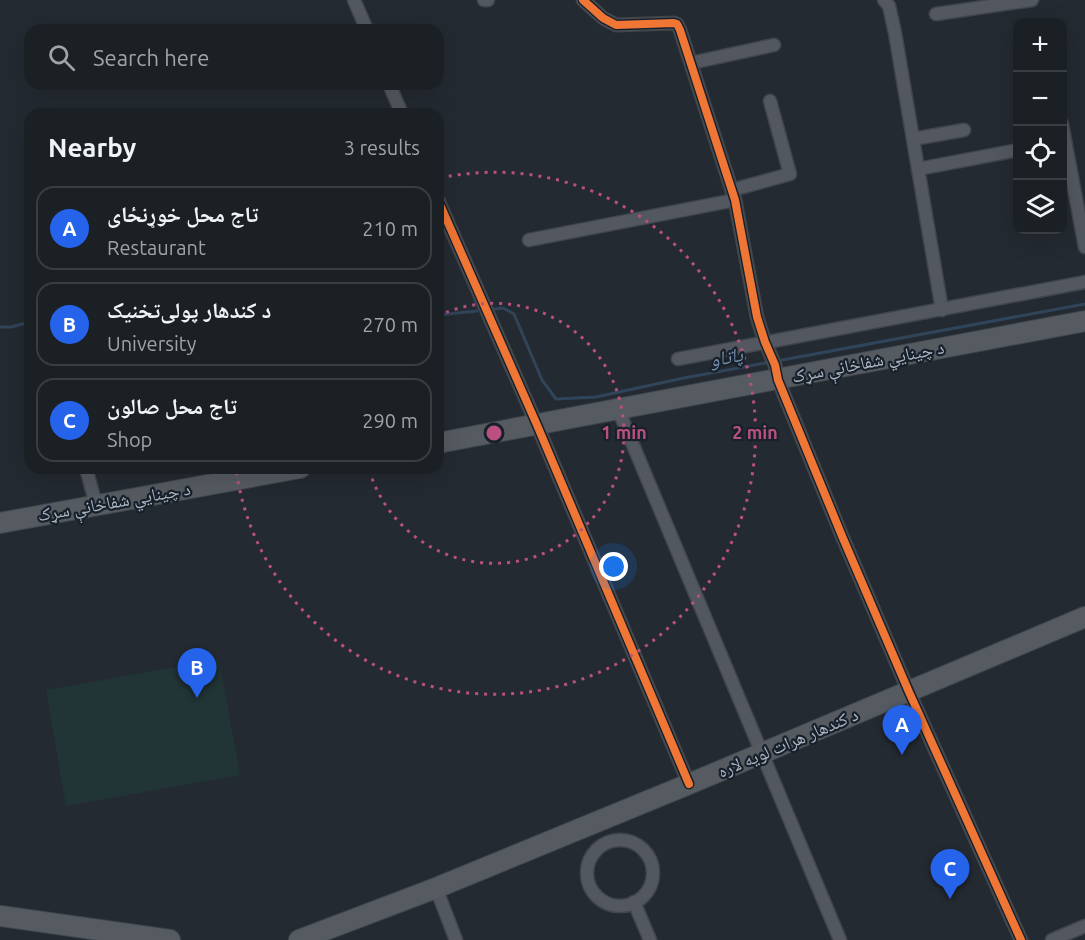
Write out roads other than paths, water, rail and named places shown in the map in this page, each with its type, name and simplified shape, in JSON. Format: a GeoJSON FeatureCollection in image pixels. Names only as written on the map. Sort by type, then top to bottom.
{"type":"FeatureCollection","features":[{"type":"Feature","properties":{"kind":"main road","name":"د چينايي شفاخانې سړک"},"geometry":{"type":"LineString","coordinates":[[444,442],[618,409],[777,372],[1085,321]]}},
{"type":"Feature","properties":{"kind":"main road","name":"د چينايي شفاخانې سړک"},"geometry":{"type":"LineString","coordinates":[[0,523],[267,474]]}},
{"type":"Feature","properties":{"kind":"main road","name":"د کندهار هرات لویه لاره"},"geometry":{"type":"LineString","coordinates":[[299,940],[436,888],[598,822],[1085,617]]}},
{"type":"Feature","properties":{"kind":"main road"},"geometry":{"type":"LineString","coordinates":[[0,916],[170,940]]}},
{"type":"Feature","properties":{"kind":"street"},"geometry":{"type":"LineString","coordinates":[[354,0],[364,24]]}},
{"type":"Feature","properties":{"kind":"street"},"geometry":{"type":"LineString","coordinates":[[484,0],[489,0]]}},
{"type":"Feature","properties":{"kind":"street"},"geometry":{"type":"LineString","coordinates":[[583,0],[603,18],[616,25],[677,24],[734,195],[758,317],[767,347],[842,536],[909,692],[1021,940]]}},
{"type":"Feature","properties":{"kind":"street"},"geometry":{"type":"LineString","coordinates":[[884,0],[889,6],[895,33],[942,310]]}},
{"type":"Feature","properties":{"kind":"street"},"geometry":{"type":"LineString","coordinates":[[936,14],[1032,0]]}},
{"type":"Feature","properties":{"kind":"street"},"geometry":{"type":"LineString","coordinates":[[691,63],[774,45]]}},
{"type":"Feature","properties":{"kind":"street"},"geometry":{"type":"LineString","coordinates":[[392,90],[399,108]]}},
{"type":"Feature","properties":{"kind":"street"},"geometry":{"type":"LineString","coordinates":[[529,240],[734,195],[790,174],[770,101]]}},
{"type":"Feature","properties":{"kind":"street"},"geometry":{"type":"LineString","coordinates":[[913,139],[964,129]]}},
{"type":"Feature","properties":{"kind":"street"},"geometry":{"type":"LineString","coordinates":[[918,169],[1013,151]]}},
{"type":"Feature","properties":{"kind":"street"},"geometry":{"type":"LineString","coordinates":[[1067,154],[1075,186],[1085,248]]}},
{"type":"Feature","properties":{"kind":"street"},"geometry":{"type":"LineString","coordinates":[[444,214],[537,425],[689,784]]}},
{"type":"Feature","properties":{"kind":"street"},"geometry":{"type":"LineString","coordinates":[[678,359],[767,347],[1085,282]]}},
{"type":"Feature","properties":{"kind":"street"},"geometry":{"type":"LineString","coordinates":[[618,409],[840,940]]}},
{"type":"Feature","properties":{"kind":"street"},"geometry":{"type":"LineString","coordinates":[[88,474],[96,505]]}},
{"type":"Feature","properties":{"kind":"street"},"geometry":{"type":"LineString","coordinates":[[598,822],[606,843]]}},
{"type":"Feature","properties":{"kind":"street"},"geometry":{"type":"LineString","coordinates":[[617,839],[629,840],[639,845],[648,854],[652,864],[653,875],[650,886],[644,896],[634,903],[624,906],[604,902],[590,887],[587,877],[591,857],[598,848],[617,839]]}},
{"type":"Feature","properties":{"kind":"street"},"geometry":{"type":"LineString","coordinates":[[436,888],[456,940]]}},
{"type":"Feature","properties":{"kind":"street"},"geometry":{"type":"LineString","coordinates":[[634,903],[650,940]]}},
{"type":"Feature","properties":{"kind":"street"},"geometry":{"type":"LineString","coordinates":[[1052,940],[1085,926]]}},
{"type":"Feature","properties":{"kind":"waterway","name":"پاتاو"},"geometry":{"type":"LineString","coordinates":[[777,361],[1085,304]]}},
{"type":"Feature","properties":{"kind":"waterway","name":"پاتاو"},"geometry":{"type":"LineString","coordinates":[[495,309],[503,308],[514,314],[542,380],[556,399],[596,397],[771,362]]}},
{"type":"Feature","properties":{"kind":"waterway","name":"پاتاو"},"geometry":{"type":"LineString","coordinates":[[444,314],[477,311]]}},
{"type":"Feature","properties":{"kind":"waterway","name":"پاتاو"},"geometry":{"type":"LineString","coordinates":[[0,327],[24,324]]}},
{"type":"Feature","properties":{"kind":"place","name":"د کندهار پولی‌تخنیک"},"geometry":{"type":"Point","coordinates":[197,698]}},
{"type":"Feature","properties":{"kind":"place","name":"تاج محل خوړنځای"},"geometry":{"type":"Point","coordinates":[902,755]}},
{"type":"Feature","properties":{"kind":"place","name":"تاج محل صالون"},"geometry":{"type":"Point","coordinates":[950,899]}}]}
